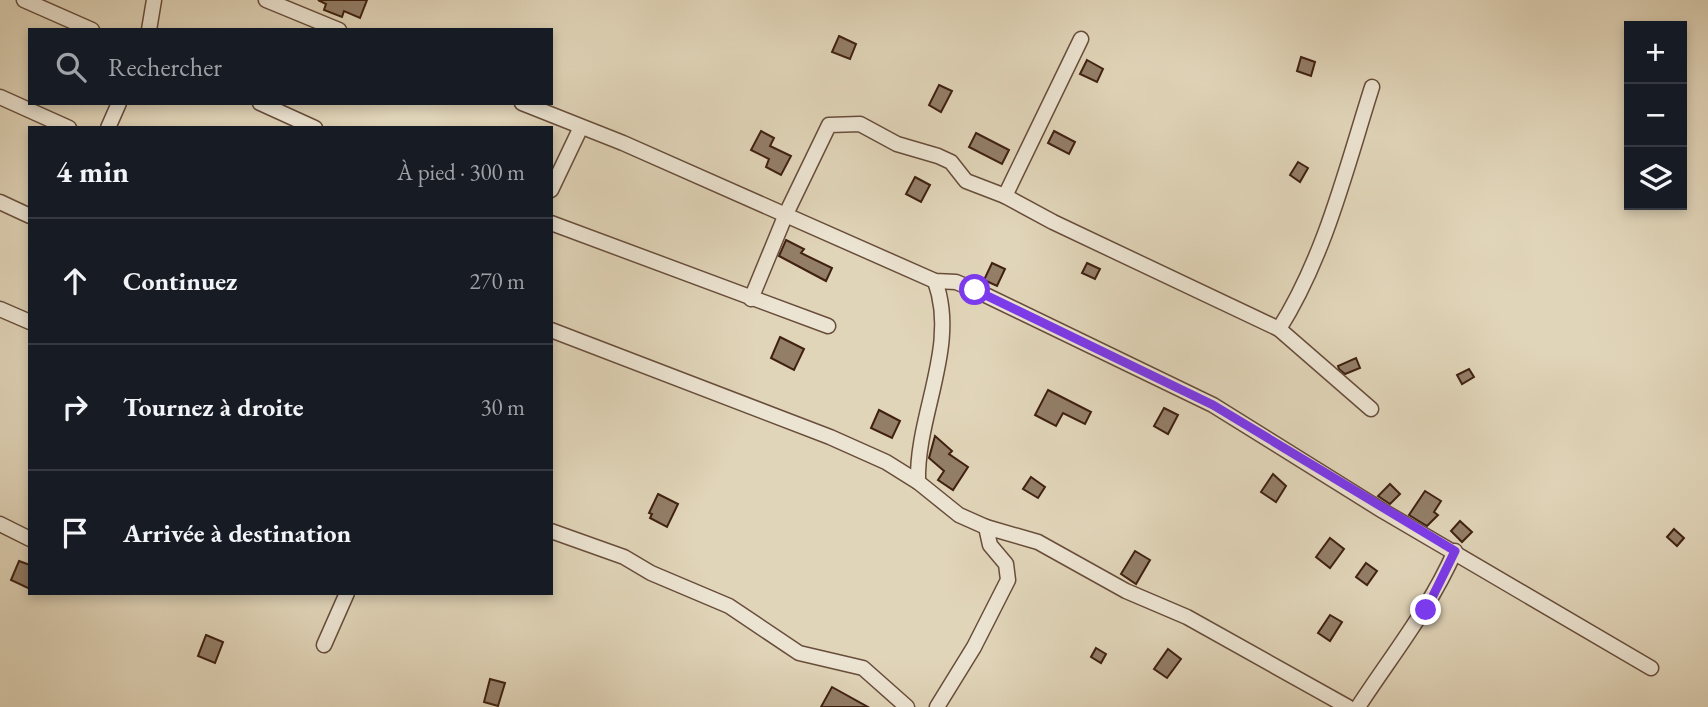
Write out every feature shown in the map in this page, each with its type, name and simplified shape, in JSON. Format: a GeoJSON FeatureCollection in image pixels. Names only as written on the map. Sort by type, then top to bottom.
{"type":"FeatureCollection","features":[{"type":"Feature","properties":{"kind":"street"},"geometry":{"type":"LineString","coordinates":[[24,0],[87,28]]}},
{"type":"Feature","properties":{"kind":"street"},"geometry":{"type":"LineString","coordinates":[[149,28],[154,0]]}},
{"type":"Feature","properties":{"kind":"street"},"geometry":{"type":"LineString","coordinates":[[266,0],[334,28]]}},
{"type":"Feature","properties":{"kind":"street"},"geometry":{"type":"LineString","coordinates":[[1005,196],[1081,39]]}},
{"type":"Feature","properties":{"kind":"street"},"geometry":{"type":"LineString","coordinates":[[1279,330],[1299,299],[1319,253],[1372,87]]}},
{"type":"Feature","properties":{"kind":"street"},"geometry":{"type":"LineString","coordinates":[[0,97],[65,126]]}},
{"type":"Feature","properties":{"kind":"street"},"geometry":{"type":"LineString","coordinates":[[109,126],[118,105]]}},
{"type":"Feature","properties":{"kind":"street"},"geometry":{"type":"LineString","coordinates":[[264,105],[311,126]]}},
{"type":"Feature","properties":{"kind":"street"},"geometry":{"type":"LineString","coordinates":[[527,105],[786,214],[935,281],[956,282],[975,290],[1213,405],[1651,668]]}},
{"type":"Feature","properties":{"kind":"street"},"geometry":{"type":"LineString","coordinates":[[751,299],[786,214],[829,125],[841,122],[860,124],[897,144],[918,148],[951,162],[966,181],[1005,196],[1053,222],[1279,330],[1371,409]]}},
{"type":"Feature","properties":{"kind":"street"},"geometry":{"type":"LineString","coordinates":[[553,186],[581,127]]}},
{"type":"Feature","properties":{"kind":"street"},"geometry":{"type":"LineString","coordinates":[[0,202],[28,215]]}},
{"type":"Feature","properties":{"kind":"street"},"geometry":{"type":"LineString","coordinates":[[553,224],[828,326]]}},
{"type":"Feature","properties":{"kind":"street"},"geometry":{"type":"LineString","coordinates":[[918,482],[921,432],[937,370],[943,328],[940,296],[935,281]]}},
{"type":"Feature","properties":{"kind":"street"},"geometry":{"type":"LineString","coordinates":[[0,309],[28,321]]}},
{"type":"Feature","properties":{"kind":"street"},"geometry":{"type":"LineString","coordinates":[[553,331],[830,437],[886,462],[918,482],[959,515],[986,527],[1038,542],[1116,586],[1187,617],[1348,707]]}},
{"type":"Feature","properties":{"kind":"street"},"geometry":{"type":"LineString","coordinates":[[0,524],[28,538]]}},
{"type":"Feature","properties":{"kind":"street"},"geometry":{"type":"LineString","coordinates":[[937,707],[974,647],[1008,580],[1006,564],[990,545],[986,527]]}},
{"type":"Feature","properties":{"kind":"street"},"geometry":{"type":"LineString","coordinates":[[553,532],[624,557],[651,573],[729,606],[799,653],[863,668],[907,707]]}},
{"type":"Feature","properties":{"kind":"street"},"geometry":{"type":"LineString","coordinates":[[1358,707],[1407,632],[1426,610],[1455,551]]}},
{"type":"Feature","properties":{"kind":"street"},"geometry":{"type":"LineString","coordinates":[[324,645],[346,595]]}},
{"type":"Feature","properties":{"kind":"building"},"geometry":{"type":"Polygon","coordinates":[[[318,0],[367,0],[360,18],[344,11],[342,17],[324,10],[326,4],[318,0]]]}},
{"type":"Feature","properties":{"kind":"building"},"geometry":{"type":"Polygon","coordinates":[[[839,36],[856,44],[850,59],[832,52],[839,36]]]}},
{"type":"Feature","properties":{"kind":"building"},"geometry":{"type":"Polygon","coordinates":[[[1301,57],[1315,62],[1311,76],[1297,71],[1301,57]]]}},
{"type":"Feature","properties":{"kind":"building"},"geometry":{"type":"Polygon","coordinates":[[[1087,60],[1103,69],[1097,82],[1080,74],[1087,60]]]}},
{"type":"Feature","properties":{"kind":"building"},"geometry":{"type":"Polygon","coordinates":[[[939,85],[952,91],[941,112],[929,105],[939,85]]]}},
{"type":"Feature","properties":{"kind":"building"},"geometry":{"type":"Polygon","coordinates":[[[761,131],[774,138],[770,146],[791,156],[781,175],[766,167],[769,159],[751,150],[761,131]]]}},
{"type":"Feature","properties":{"kind":"building"},"geometry":{"type":"Polygon","coordinates":[[[1054,131],[1075,142],[1069,154],[1048,143],[1054,131]]]}},
{"type":"Feature","properties":{"kind":"building"},"geometry":{"type":"Polygon","coordinates":[[[976,133],[1009,150],[1002,164],[969,147],[976,133]]]}},
{"type":"Feature","properties":{"kind":"building"},"geometry":{"type":"Polygon","coordinates":[[[1298,162],[1308,168],[1300,182],[1290,175],[1298,162]]]}},
{"type":"Feature","properties":{"kind":"building"},"geometry":{"type":"Polygon","coordinates":[[[915,177],[930,185],[921,202],[906,194],[915,177]]]}},
{"type":"Feature","properties":{"kind":"building"},"geometry":{"type":"Polygon","coordinates":[[[786,240],[804,249],[801,253],[832,268],[826,281],[779,256],[786,240]]]}},
{"type":"Feature","properties":{"kind":"building"},"geometry":{"type":"Polygon","coordinates":[[[992,263],[1005,269],[997,286],[984,280],[992,263]]]}},
{"type":"Feature","properties":{"kind":"building"},"geometry":{"type":"Polygon","coordinates":[[[1087,263],[1100,269],[1095,279],[1082,273],[1087,263]]]}},
{"type":"Feature","properties":{"kind":"building"},"geometry":{"type":"Polygon","coordinates":[[[780,337],[804,349],[794,370],[771,358],[780,337]]]}},
{"type":"Feature","properties":{"kind":"building"},"geometry":{"type":"Polygon","coordinates":[[[1356,358],[1360,368],[1345,374],[1339,369],[1338,366],[1356,358]]]}},
{"type":"Feature","properties":{"kind":"building"},"geometry":{"type":"Polygon","coordinates":[[[1469,369],[1474,377],[1462,384],[1457,375],[1469,369]]]}},
{"type":"Feature","properties":{"kind":"building"},"geometry":{"type":"Polygon","coordinates":[[[1048,390],[1091,412],[1085,424],[1063,413],[1056,426],[1035,415],[1048,390]]]}},
{"type":"Feature","properties":{"kind":"building"},"geometry":{"type":"Polygon","coordinates":[[[1164,408],[1178,415],[1168,434],[1154,426],[1164,408]]]}},
{"type":"Feature","properties":{"kind":"building"},"geometry":{"type":"Polygon","coordinates":[[[879,410],[900,421],[892,438],[871,428],[879,410]]]}},
{"type":"Feature","properties":{"kind":"building"},"geometry":{"type":"Polygon","coordinates":[[[935,436],[952,451],[949,454],[968,467],[953,490],[938,480],[944,471],[929,458],[935,436]]]}},
{"type":"Feature","properties":{"kind":"building"},"geometry":{"type":"Polygon","coordinates":[[[1273,474],[1286,486],[1276,502],[1261,492],[1273,474]]]}},
{"type":"Feature","properties":{"kind":"building"},"geometry":{"type":"Polygon","coordinates":[[[1031,477],[1045,487],[1038,498],[1023,489],[1031,477]]]}},
{"type":"Feature","properties":{"kind":"building"},"geometry":{"type":"Polygon","coordinates":[[[1390,484],[1400,494],[1390,504],[1378,496],[1390,484]]]}},
{"type":"Feature","properties":{"kind":"building"},"geometry":{"type":"Polygon","coordinates":[[[1425,491],[1441,501],[1434,512],[1438,515],[1427,526],[1409,515],[1425,491]]]}},
{"type":"Feature","properties":{"kind":"building"},"geometry":{"type":"Polygon","coordinates":[[[658,494],[678,504],[667,527],[650,518],[652,514],[649,513],[658,494]]]}},
{"type":"Feature","properties":{"kind":"building"},"geometry":{"type":"Polygon","coordinates":[[[1460,521],[1472,532],[1462,542],[1451,531],[1460,521]]]}},
{"type":"Feature","properties":{"kind":"building"},"geometry":{"type":"Polygon","coordinates":[[[1674,529],[1684,538],[1677,546],[1667,537],[1674,529]]]}},
{"type":"Feature","properties":{"kind":"building"},"geometry":{"type":"Polygon","coordinates":[[[1330,538],[1344,549],[1330,568],[1316,557],[1330,538]]]}},
{"type":"Feature","properties":{"kind":"building"},"geometry":{"type":"Polygon","coordinates":[[[1135,551],[1150,560],[1136,584],[1121,574],[1135,551]]]}},
{"type":"Feature","properties":{"kind":"building"},"geometry":{"type":"Polygon","coordinates":[[[19,561],[28,564],[28,588],[11,580],[19,561]]]}},
{"type":"Feature","properties":{"kind":"building"},"geometry":{"type":"Polygon","coordinates":[[[1366,563],[1377,571],[1367,585],[1356,577],[1366,563]]]}},
{"type":"Feature","properties":{"kind":"building"},"geometry":{"type":"Polygon","coordinates":[[[1330,615],[1342,622],[1330,641],[1318,633],[1330,615]]]}},
{"type":"Feature","properties":{"kind":"building"},"geometry":{"type":"Polygon","coordinates":[[[206,635],[223,642],[215,663],[198,656],[206,635]]]}},
{"type":"Feature","properties":{"kind":"building"},"geometry":{"type":"Polygon","coordinates":[[[1096,648],[1106,654],[1101,663],[1091,657],[1096,648]]]}},
{"type":"Feature","properties":{"kind":"building"},"geometry":{"type":"Polygon","coordinates":[[[1168,649],[1181,659],[1167,678],[1154,669],[1168,649]]]}},
{"type":"Feature","properties":{"kind":"building"},"geometry":{"type":"Polygon","coordinates":[[[490,679],[505,683],[498,706],[484,702],[490,679]]]}},
{"type":"Feature","properties":{"kind":"building"},"geometry":{"type":"Polygon","coordinates":[[[832,687],[868,707],[821,707],[832,687]]]}},
{"type":"Feature","properties":{"kind":"route"},"geometry":{"type":"LineString","coordinates":[[975,290],[1213,405],[1337,479],[1383,511],[1455,551],[1438,591],[1426,610]]}}]}
